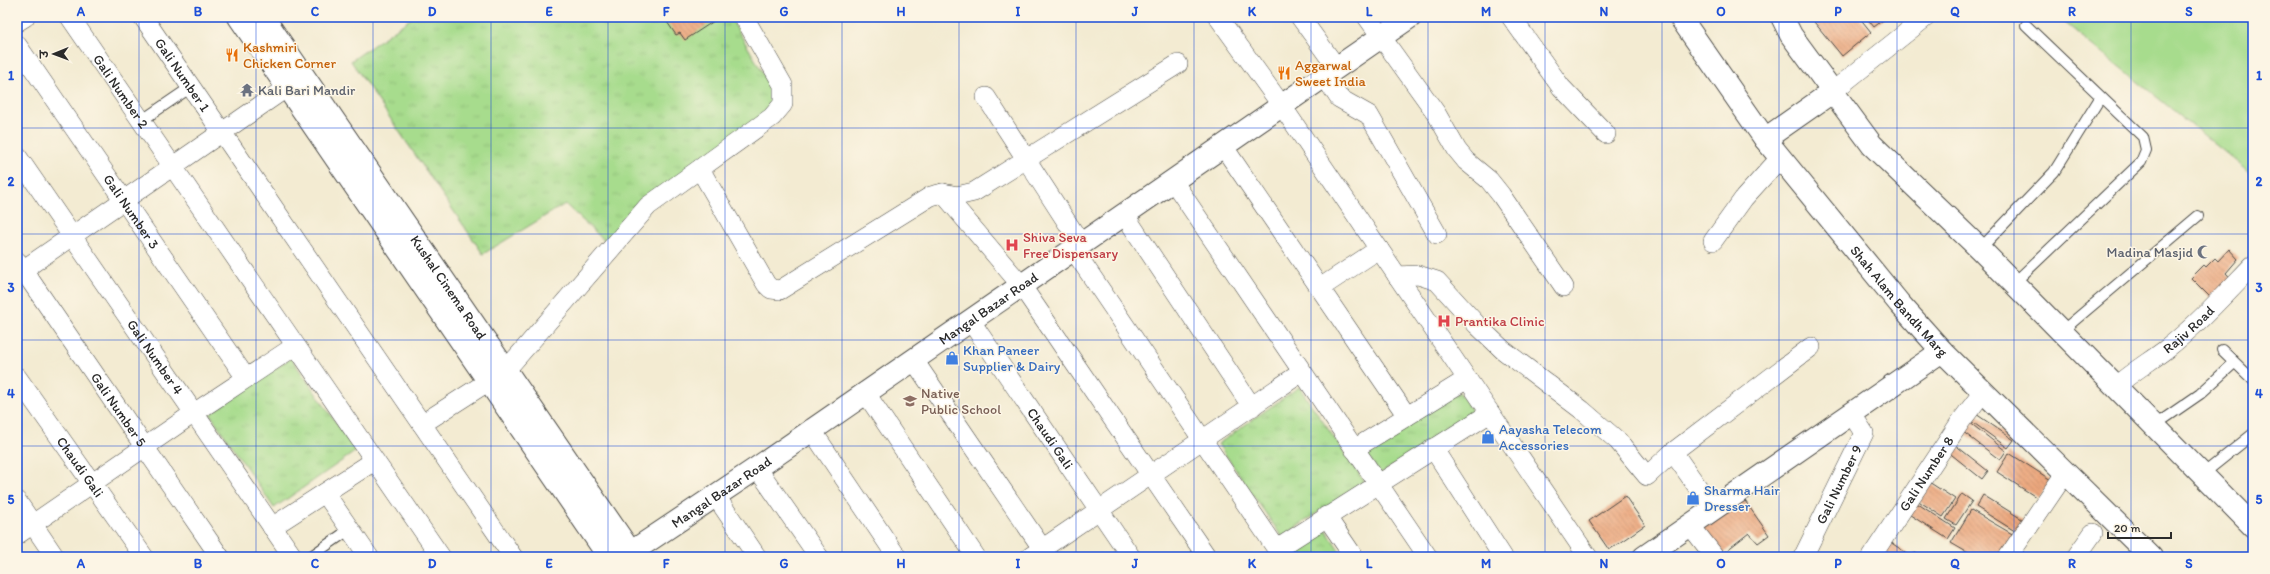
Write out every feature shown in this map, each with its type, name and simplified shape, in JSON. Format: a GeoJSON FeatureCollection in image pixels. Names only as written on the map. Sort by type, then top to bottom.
{"type":"FeatureCollection","features":[{"type":"Feature","properties":{"kind":"street"},"geometry":{"type":"LineString","coordinates":[[17,22],[25,17]]}},
{"type":"Feature","properties":{"kind":"street","name":"Gali Number 2"},"geometry":{"type":"LineString","coordinates":[[70,17],[441,557]]}},
{"type":"Feature","properties":{"kind":"street","name":"Gali Number 1"},"geometry":{"type":"LineString","coordinates":[[143,17],[513,557]]}},
{"type":"Feature","properties":{"kind":"street","name":"Kushal Cinema Road"},"geometry":{"type":"LineString","coordinates":[[239,17],[294,82],[497,376],[629,555]]}},
{"type":"Feature","properties":{"kind":"street","name":"Kushal Cinema Road"},"geometry":{"type":"LineString","coordinates":[[263,17],[294,82]]}},
{"type":"Feature","properties":{"kind":"street"},"geometry":{"type":"LineString","coordinates":[[422,424],[497,376],[648,206],[772,117],[782,104],[783,85],[744,17]]}},
{"type":"Feature","properties":{"kind":"street"},"geometry":{"type":"LineString","coordinates":[[1218,17],[1282,106],[1588,557]]}},
{"type":"Feature","properties":{"kind":"street"},"geometry":{"type":"LineString","coordinates":[[1300,17],[1331,73],[1339,98],[1369,115],[1437,234]]}},
{"type":"Feature","properties":{"kind":"street"},"geometry":{"type":"LineString","coordinates":[[1367,17],[1436,113],[1457,150],[1466,161],[1490,180],[1564,287]]}},
{"type":"Feature","properties":{"kind":"street","name":"Mangal Bazar Road"},"geometry":{"type":"LineString","coordinates":[[629,555],[1020,285],[1331,73],[1410,17]]}},
{"type":"Feature","properties":{"kind":"street"},"geometry":{"type":"LineString","coordinates":[[1511,17],[1561,87],[1606,134]]}},
{"type":"Feature","properties":{"kind":"street","name":"Shah Alam Bandh Marg"},"geometry":{"type":"LineString","coordinates":[[1680,17],[1765,139],[1899,303],[1942,351],[2151,557]]}},
{"type":"Feature","properties":{"kind":"street"},"geometry":{"type":"LineString","coordinates":[[1782,17],[1791,35],[1872,145],[1980,249],[2253,526]]}},
{"type":"Feature","properties":{"kind":"street"},"geometry":{"type":"LineString","coordinates":[[1765,139],[1832,92],[1926,17]]}},
{"type":"Feature","properties":{"kind":"street","name":"Gali Number 3"},"geometry":{"type":"LineString","coordinates":[[17,45],[246,378]]}},
{"type":"Feature","properties":{"kind":"street"},"geometry":{"type":"LineString","coordinates":[[700,169],[766,284],[771,289],[780,290],[931,196],[943,193],[957,196],[974,192],[1178,64]]}},
{"type":"Feature","properties":{"kind":"street"},"geometry":{"type":"LineString","coordinates":[[19,268],[72,236],[294,82]]}},
{"type":"Feature","properties":{"kind":"street"},"geometry":{"type":"LineString","coordinates":[[986,97],[1026,159],[1077,247],[1202,441],[1279,553],[1326,516],[1490,413]]}},
{"type":"Feature","properties":{"kind":"street"},"geometry":{"type":"LineString","coordinates":[[1223,146],[1407,416]]}},
{"type":"Feature","properties":{"kind":"street","name":"Gali Number 4"},"geometry":{"type":"LineString","coordinates":[[17,156],[293,557]]}},
{"type":"Feature","properties":{"kind":"street"},"geometry":{"type":"LineString","coordinates":[[1713,241],[1744,198],[1780,158]]}},
{"type":"Feature","properties":{"kind":"street"},"geometry":{"type":"LineString","coordinates":[[1173,181],[1428,557]]}},
{"type":"Feature","properties":{"kind":"street"},"geometry":{"type":"LineString","coordinates":[[943,193],[1020,285],[1207,557]]}},
{"type":"Feature","properties":{"kind":"street"},"geometry":{"type":"LineString","coordinates":[[1124,214],[1252,406]]}},
{"type":"Feature","properties":{"kind":"street"},"geometry":{"type":"LineString","coordinates":[[1320,288],[1379,249]]}},
{"type":"Feature","properties":{"kind":"street","name":"Rajiv Road"},"geometry":{"type":"LineString","coordinates":[[2116,386],[2132,372],[2165,350],[2192,327],[2253,265]]}},
{"type":"Feature","properties":{"kind":"street","name":"Gali Number 5"},"geometry":{"type":"LineString","coordinates":[[19,268],[145,447],[220,557]]}},
{"type":"Feature","properties":{"kind":"street"},"geometry":{"type":"LineString","coordinates":[[1397,276],[1418,275],[1437,281],[1476,325],[1503,350],[1582,410],[1618,441],[1647,476],[1673,452],[1811,347]]}},
{"type":"Feature","properties":{"kind":"street","name":"Chaudi Gali"},"geometry":{"type":"LineString","coordinates":[[970,320],[1131,557]]}},
{"type":"Feature","properties":{"kind":"street"},"geometry":{"type":"LineString","coordinates":[[17,535],[194,413],[295,346]]}},
{"type":"Feature","properties":{"kind":"street"},"geometry":{"type":"LineString","coordinates":[[1644,557],[1942,351]]}},
{"type":"Feature","properties":{"kind":"street"},"geometry":{"type":"LineString","coordinates":[[913,359],[1040,554],[1099,510],[1302,372]]}},
{"type":"Feature","properties":{"kind":"street","name":"Kushal Cinema Road"},"geometry":{"type":"LineString","coordinates":[[497,376],[609,557]]}},
{"type":"Feature","properties":{"kind":"street","name":"Chaudi Gali"},"geometry":{"type":"LineString","coordinates":[[17,377],[144,557]]}},
{"type":"Feature","properties":{"kind":"street"},"geometry":{"type":"LineString","coordinates":[[1354,449],[1467,379]]}},
{"type":"Feature","properties":{"kind":"street"},"geometry":{"type":"LineString","coordinates":[[865,392],[976,557]]}},
{"type":"Feature","properties":{"kind":"street","name":"Gali Number 8"},"geometry":{"type":"LineString","coordinates":[[1871,557],[1961,421],[1983,392]]}},
{"type":"Feature","properties":{"kind":"street","name":"Gali Number 9"},"geometry":{"type":"LineString","coordinates":[[1804,557],[1864,433],[1851,413]]}},
{"type":"Feature","properties":{"kind":"street"},"geometry":{"type":"LineString","coordinates":[[811,429],[897,557]]}},
{"type":"Feature","properties":{"kind":"street"},"geometry":{"type":"LineString","coordinates":[[1433,448],[1503,557]]}},
{"type":"Feature","properties":{"kind":"street"},"geometry":{"type":"LineString","coordinates":[[1673,452],[1713,509]]}},
{"type":"Feature","properties":{"kind":"street"},"geometry":{"type":"LineString","coordinates":[[272,527],[374,461]]}},
{"type":"Feature","properties":{"kind":"street"},"geometry":{"type":"LineString","coordinates":[[757,468],[819,557]]}},
{"type":"Feature","properties":{"kind":"street"},"geometry":{"type":"LineString","coordinates":[[2008,557],[2066,472]]}},
{"type":"Feature","properties":{"kind":"street"},"geometry":{"type":"LineString","coordinates":[[324,493],[369,557]]}},
{"type":"Feature","properties":{"kind":"street"},"geometry":{"type":"LineString","coordinates":[[715,495],[757,557]]}},
{"type":"Feature","properties":{"kind":"street"},"geometry":{"type":"LineString","coordinates":[[17,501],[56,557]]}},
{"type":"Feature","properties":{"kind":"street"},"geometry":{"type":"LineString","coordinates":[[1326,516],[1354,557]]}},
{"type":"Feature","properties":{"kind":"street"},"geometry":{"type":"LineString","coordinates":[[1690,525],[1715,557]]}},
{"type":"Feature","properties":{"kind":"street"},"geometry":{"type":"LineString","coordinates":[[2076,557],[2093,533]]}},
{"type":"Feature","properties":{"kind":"lane"},"geometry":{"type":"LineString","coordinates":[[2014,283],[2141,162],[2146,150],[2143,138],[2026,26]]}},
{"type":"Feature","properties":{"kind":"lane"},"geometry":{"type":"LineString","coordinates":[[141,121],[191,87]]}},
{"type":"Feature","properties":{"kind":"lane"},"geometry":{"type":"LineString","coordinates":[[1980,249],[2054,172],[2100,98]]}},
{"type":"Feature","properties":{"kind":"lane"},"geometry":{"type":"LineString","coordinates":[[2062,331],[2198,216]]}},
{"type":"Feature","properties":{"kind":"lane"},"geometry":{"type":"LineString","coordinates":[[2222,350],[2253,380]]}},
{"type":"Feature","properties":{"kind":"lane"},"geometry":{"type":"LineString","coordinates":[[2155,425],[2200,394],[2234,363]]}},
{"type":"Feature","properties":{"kind":"lane"},"geometry":{"type":"LineString","coordinates":[[2203,474],[2253,434]]}},
{"type":"Feature","properties":{"kind":"lane"},"geometry":{"type":"LineString","coordinates":[[310,557],[350,530]]}},
{"type":"Feature","properties":{"kind":"green space"},"geometry":{"type":"Polygon","coordinates":[[[413,17],[730,17],[782,105],[606,242],[565,204],[483,254],[351,61],[413,17]]]}},
{"type":"Feature","properties":{"kind":"green space"},"geometry":{"type":"Polygon","coordinates":[[[2058,17],[2253,17],[2253,175],[2058,17]]]}},
{"type":"Feature","properties":{"kind":"green space"},"geometry":{"type":"Polygon","coordinates":[[[291,358],[356,451],[274,508],[210,414],[291,358]]]}},
{"type":"Feature","properties":{"kind":"green space"},"geometry":{"type":"Polygon","coordinates":[[[1299,387],[1364,481],[1282,537],[1218,444],[1299,387]]]}},
{"type":"Feature","properties":{"kind":"green space"},"geometry":{"type":"Polygon","coordinates":[[[1459,392],[1475,415],[1380,474],[1364,450],[1459,392]]]}},
{"type":"Feature","properties":{"kind":"green space"},"geometry":{"type":"Polygon","coordinates":[[[1324,527],[1343,556],[1295,557],[1290,550],[1324,527]]]}},
{"type":"Feature","properties":{"kind":"building"},"geometry":{"type":"Polygon","coordinates":[[[668,17],[720,17],[685,40],[680,33],[676,35],[665,19],[668,17]]]}},
{"type":"Feature","properties":{"kind":"building"},"geometry":{"type":"Polygon","coordinates":[[[1810,17],[1859,17],[1871,32],[1842,56],[1810,17]]]}},
{"type":"Feature","properties":{"kind":"building"},"geometry":{"type":"Polygon","coordinates":[[[1866,17],[1887,17],[1874,27],[1866,17]]]}},
{"type":"Feature","properties":{"kind":"building"},"geometry":{"type":"Polygon","coordinates":[[[2229,249],[2238,259],[2226,273],[2234,282],[2214,301],[2191,278],[2204,265],[2206,267],[2215,258],[2218,261],[2229,249]]]}},
{"type":"Feature","properties":{"kind":"building"},"geometry":{"type":"Polygon","coordinates":[[[1976,414],[2014,440],[2008,448],[1971,421],[1976,414]]]}},
{"type":"Feature","properties":{"kind":"building"},"geometry":{"type":"Polygon","coordinates":[[[1969,422],[2006,451],[2000,460],[1962,431],[1969,422]]]}},
{"type":"Feature","properties":{"kind":"building"},"geometry":{"type":"Polygon","coordinates":[[[1954,444],[1988,471],[1982,479],[1947,451],[1954,444]]]}},
{"type":"Feature","properties":{"kind":"building"},"geometry":{"type":"Polygon","coordinates":[[[2009,453],[2051,480],[2039,499],[1997,472],[2009,453]]]}},
{"type":"Feature","properties":{"kind":"building"},"geometry":{"type":"Polygon","coordinates":[[[1929,482],[1955,499],[1943,517],[1917,500],[1929,482]]]}},
{"type":"Feature","properties":{"kind":"building"},"geometry":{"type":"Polygon","coordinates":[[[1962,494],[1972,501],[1956,525],[1946,519],[1962,494]]]}},
{"type":"Feature","properties":{"kind":"building"},"geometry":{"type":"Polygon","coordinates":[[[1983,495],[2025,521],[2018,533],[1976,507],[1983,495]]]}},
{"type":"Feature","properties":{"kind":"building"},"geometry":{"type":"Polygon","coordinates":[[[1625,496],[1645,525],[1609,550],[1589,521],[1625,496]]]}},
{"type":"Feature","properties":{"kind":"building"},"geometry":{"type":"Polygon","coordinates":[[[1743,498],[1769,535],[1758,543],[1749,533],[1722,554],[1702,527],[1743,498]]]}},
{"type":"Feature","properties":{"kind":"building"},"geometry":{"type":"Polygon","coordinates":[[[1915,502],[1955,528],[1948,539],[1907,513],[1915,502]]]}},
{"type":"Feature","properties":{"kind":"building"},"geometry":{"type":"Polygon","coordinates":[[[1971,510],[2014,535],[2001,557],[1975,557],[1951,543],[1971,510]]]}},
{"type":"Feature","properties":{"kind":"building"},"geometry":{"type":"Polygon","coordinates":[[[1887,540],[1908,554],[1906,557],[1877,557],[1887,540]]]}},
{"type":"Feature","properties":{"kind":"building"},"geometry":{"type":"Polygon","coordinates":[[[1915,553],[1922,557],[1912,557],[1915,553]]]}},
{"type":"Feature","properties":{"kind":"place","name":"Kashmiri Chicken Corner"},"geometry":{"type":"Point","coordinates":[232,55]}},
{"type":"Feature","properties":{"kind":"place","name":"Aggarwal Sweet India"},"geometry":{"type":"Point","coordinates":[1284,73]}},
{"type":"Feature","properties":{"kind":"place","name":"Kali Bari Mandir"},"geometry":{"type":"Point","coordinates":[247,90]}},
{"type":"Feature","properties":{"kind":"place","name":"Shiva Seva Free Dispensary"},"geometry":{"type":"Point","coordinates":[1012,245]}},
{"type":"Feature","properties":{"kind":"place","name":"Madina Masjid"},"geometry":{"type":"Point","coordinates":[2204,252]}},
{"type":"Feature","properties":{"kind":"place","name":"Prantika Clinic"},"geometry":{"type":"Point","coordinates":[1444,321]}},
{"type":"Feature","properties":{"kind":"place","name":"Khan Paneer Supplier & Dairy"},"geometry":{"type":"Point","coordinates":[952,358]}},
{"type":"Feature","properties":{"kind":"place","name":"Native Public School"},"geometry":{"type":"Point","coordinates":[910,401]}},
{"type":"Feature","properties":{"kind":"place","name":"Aayasha Telecom Accessories"},"geometry":{"type":"Point","coordinates":[1488,437]}},
{"type":"Feature","properties":{"kind":"place","name":"Sharma Hair Dresser"},"geometry":{"type":"Point","coordinates":[1693,498]}}]}
